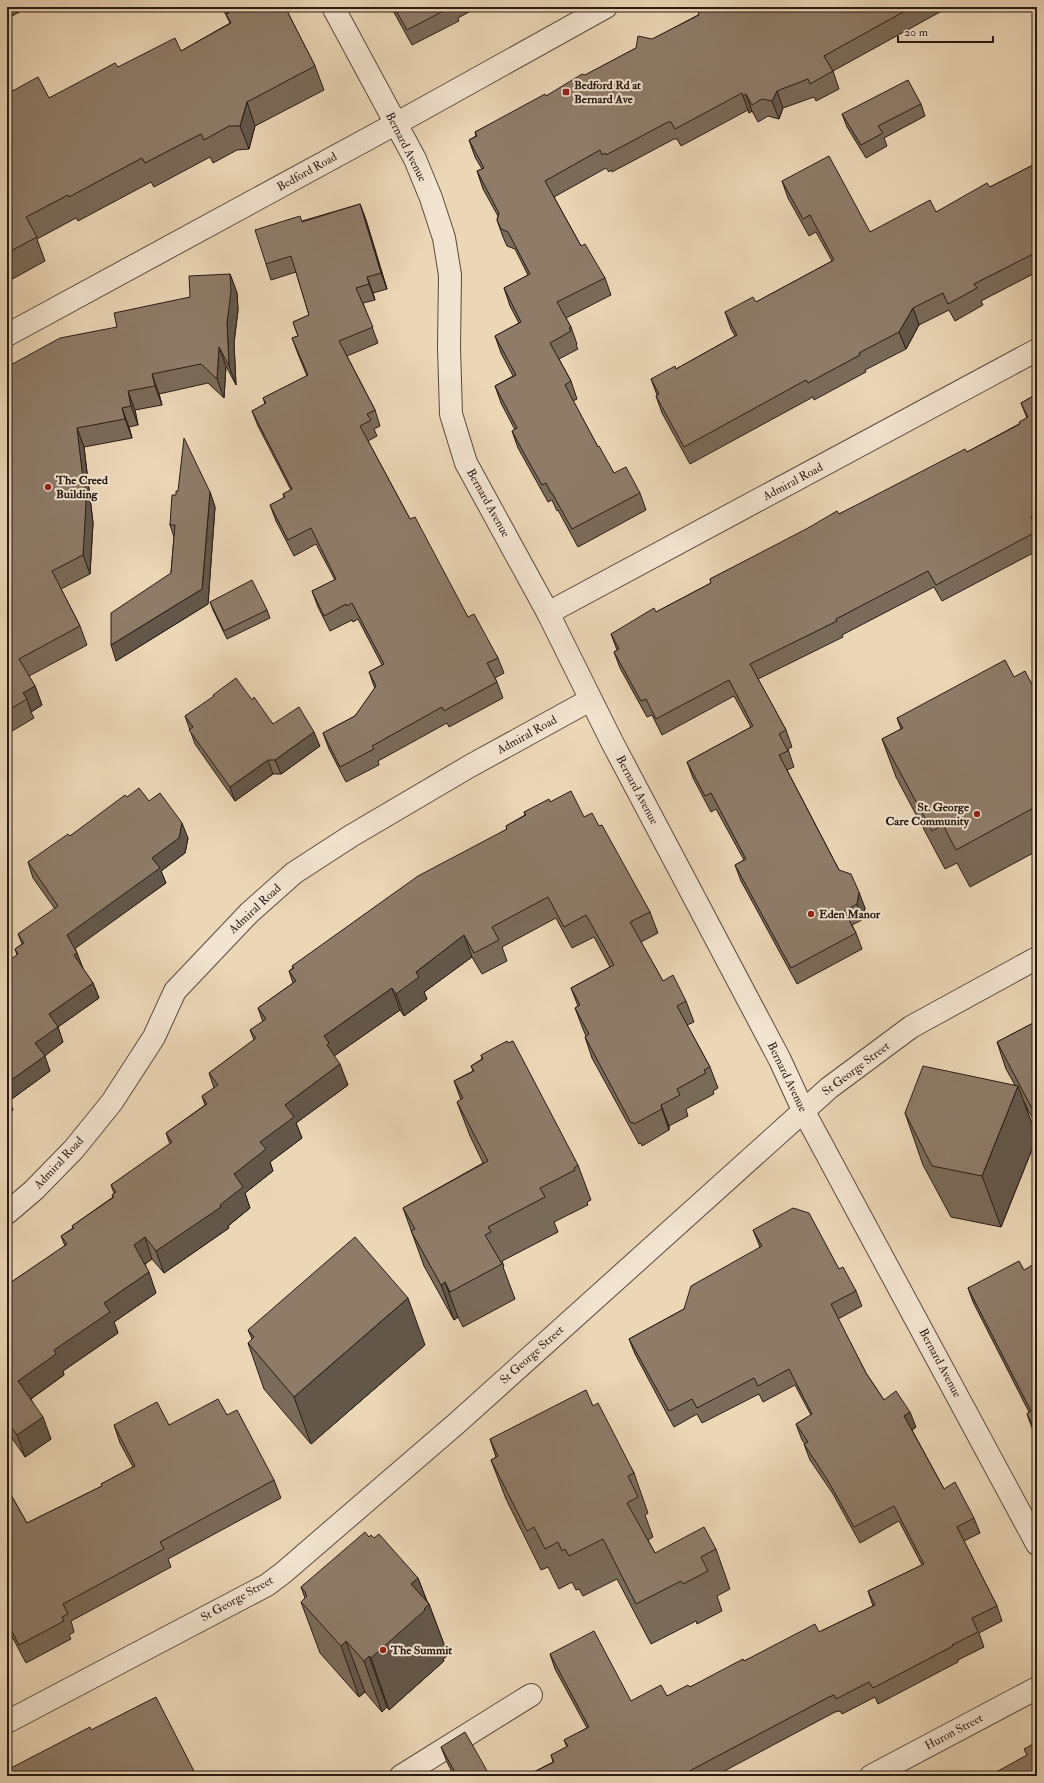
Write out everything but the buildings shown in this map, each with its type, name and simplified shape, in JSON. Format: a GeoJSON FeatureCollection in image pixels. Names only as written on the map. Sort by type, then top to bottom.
{"type":"FeatureCollection","features":[{"type":"Feature","properties":{"kind":"street","name":"Bernard Avenue"},"geometry":{"type":"LineString","coordinates":[[333,7],[415,159],[431,198],[444,238],[450,275],[449,347],[451,414],[466,463],[548,613],[590,700],[780,1060],[803,1110],[1037,1544]]}},
{"type":"Feature","properties":{"kind":"street","name":"Bedford Road"},"geometry":{"type":"LineString","coordinates":[[7,335],[395,124],[606,7]]}},
{"type":"Feature","properties":{"kind":"street","name":"Admiral Road"},"geometry":{"type":"LineString","coordinates":[[548,613],[1037,350]]}},
{"type":"Feature","properties":{"kind":"street","name":"Admiral Road"},"geometry":{"type":"LineString","coordinates":[[7,1213],[34,1190],[74,1149],[112,1102],[154,1037],[175,991],[249,913],[294,873],[351,836],[470,766],[590,700]]}},
{"type":"Feature","properties":{"kind":"street","name":"St George Street"},"geometry":{"type":"LineString","coordinates":[[7,1722],[266,1585],[283,1573],[458,1423],[803,1110],[911,1027],[1037,958]]}},
{"type":"Feature","properties":{"kind":"street","name":"Huron Street"},"geometry":{"type":"LineString","coordinates":[[871,1776],[1037,1688]]}},
{"type":"Feature","properties":{"kind":"street"},"geometry":{"type":"LineString","coordinates":[[400,1776],[531,1695]]}},
{"type":"Feature","properties":{"kind":"place","name":"Bedford Rd at Bernard Ave"},"geometry":{"type":"Point","coordinates":[566,92]}},
{"type":"Feature","properties":{"kind":"place","name":"The Creed Building"},"geometry":{"type":"Point","coordinates":[48,487]}},
{"type":"Feature","properties":{"kind":"place","name":"St. George Care Community"},"geometry":{"type":"Point","coordinates":[977,814]}},
{"type":"Feature","properties":{"kind":"place","name":"Eden Manor"},"geometry":{"type":"Point","coordinates":[811,914]}},
{"type":"Feature","properties":{"kind":"place","name":"The Summit"},"geometry":{"type":"Point","coordinates":[383,1650]}}]}
